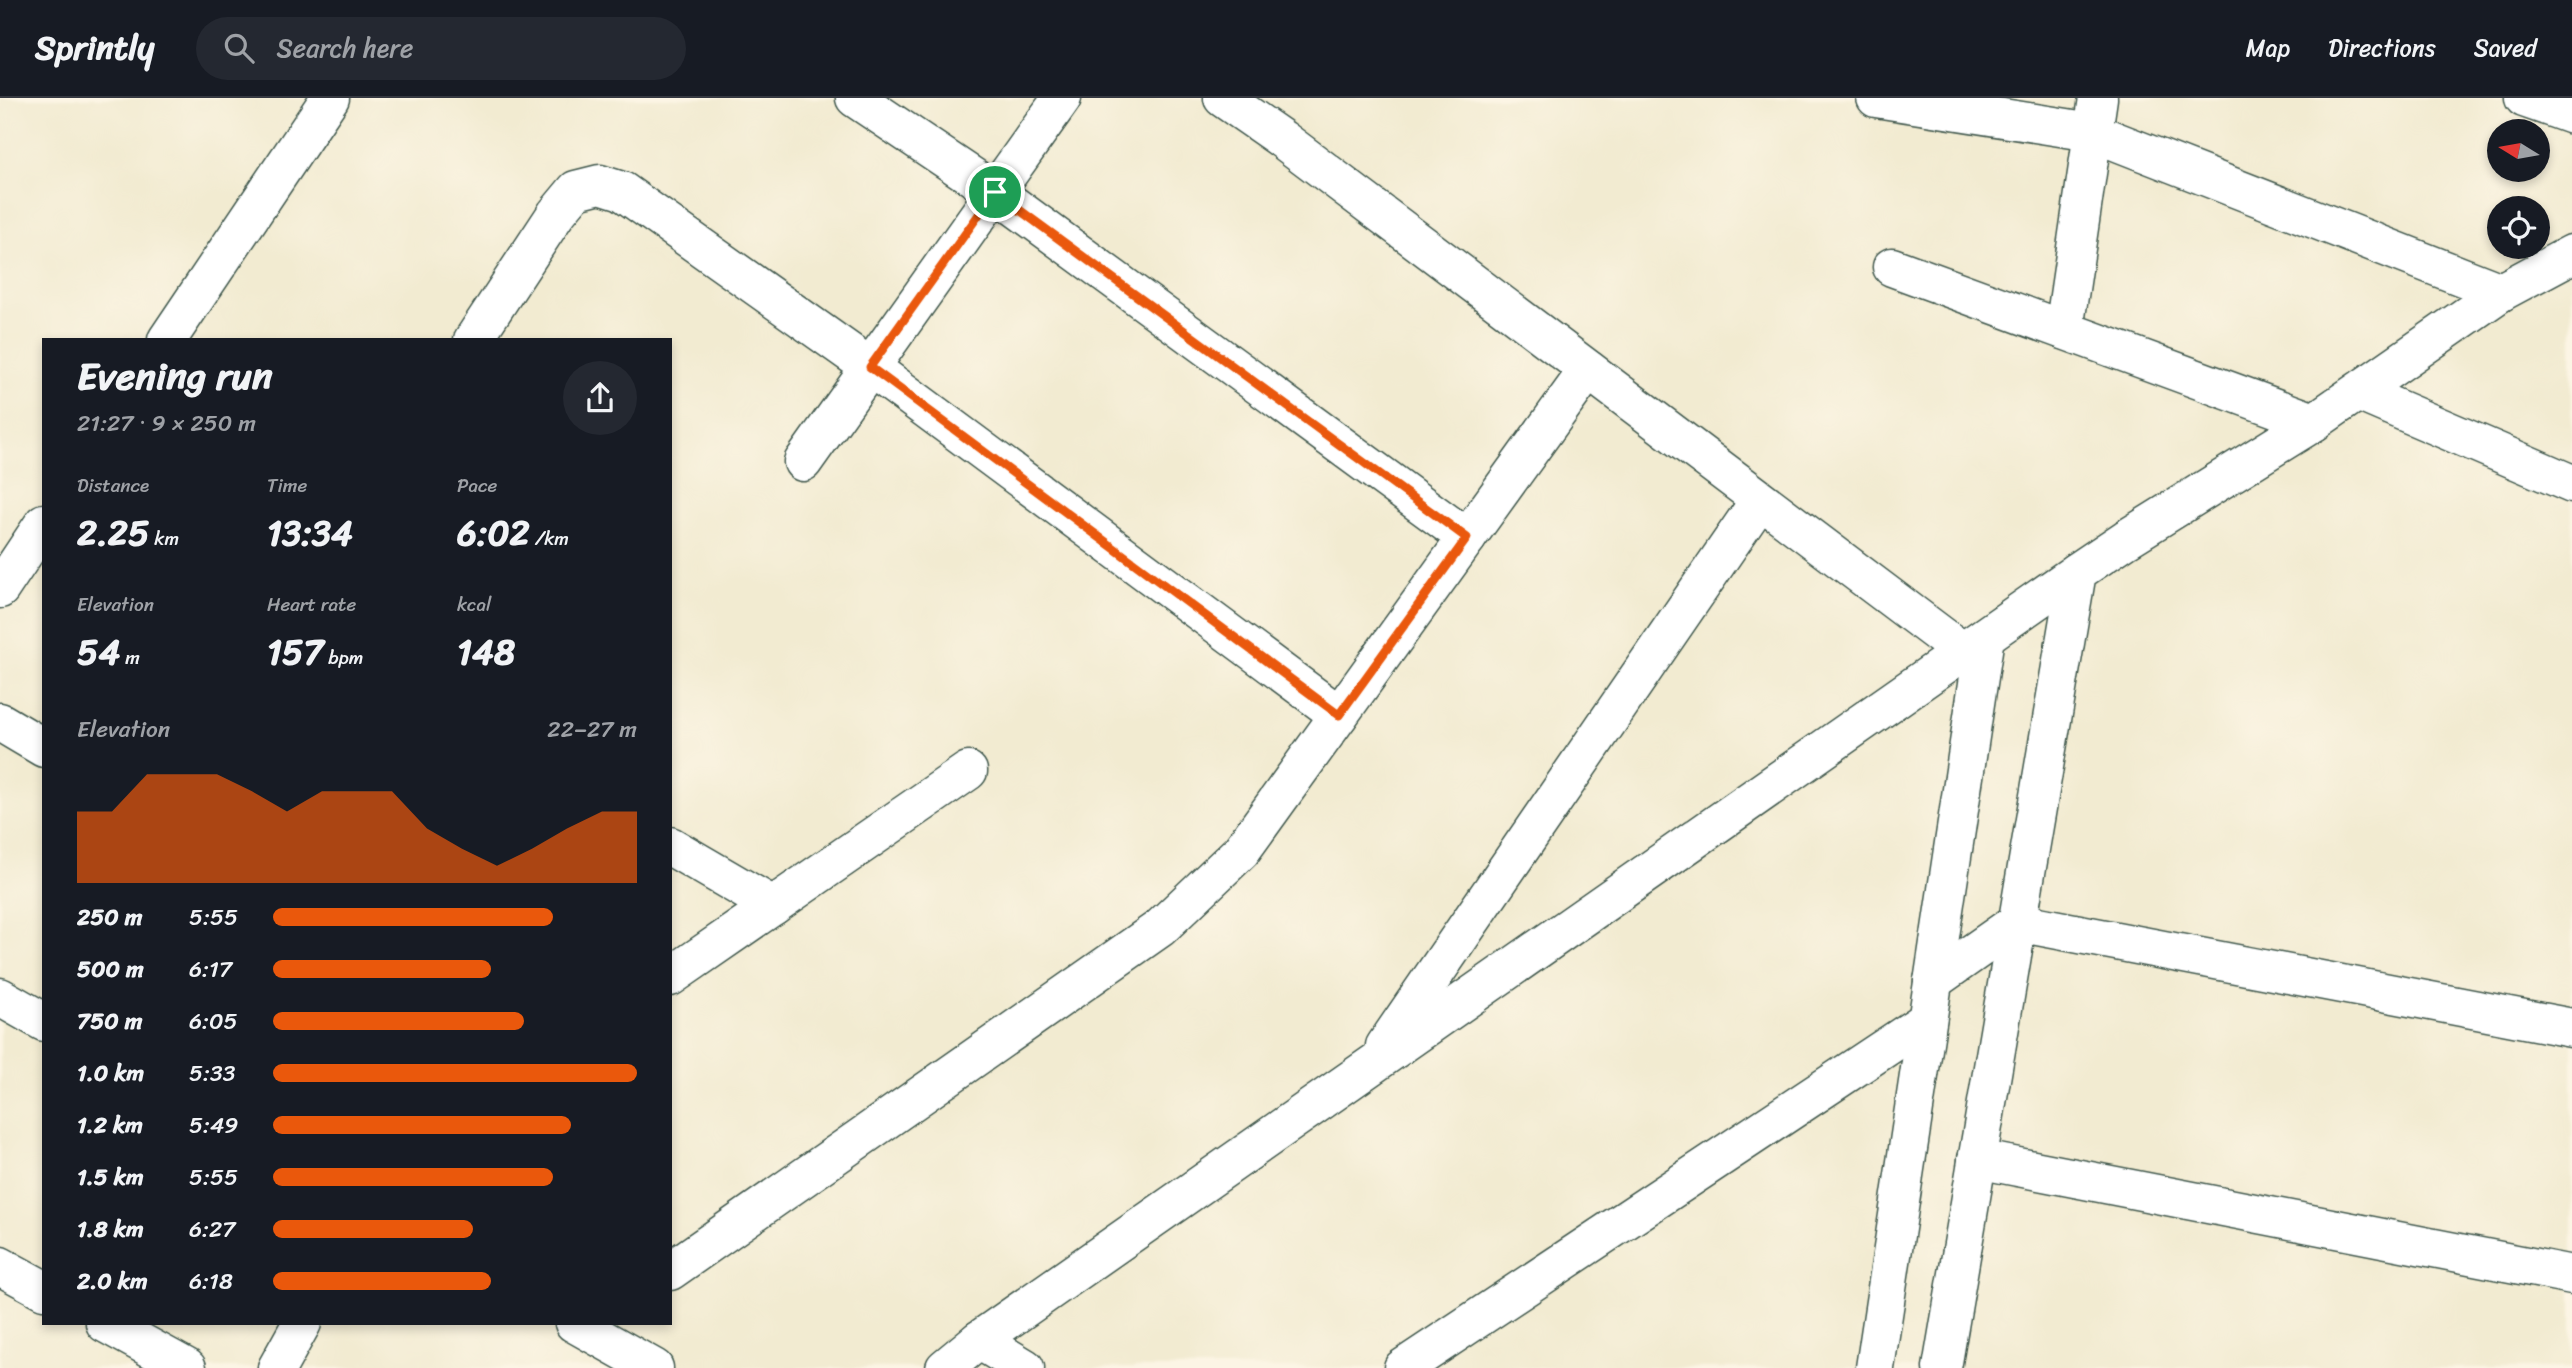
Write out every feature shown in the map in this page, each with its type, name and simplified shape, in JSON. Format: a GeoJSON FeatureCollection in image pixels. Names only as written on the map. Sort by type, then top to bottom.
{"type":"FeatureCollection","features":[{"type":"Feature","properties":{"kind":"street"},"geometry":{"type":"LineString","coordinates":[[168,338],[330,98]]}},
{"type":"Feature","properties":{"kind":"street"},"geometry":{"type":"LineString","coordinates":[[855,98],[995,192],[1467,538]]}},
{"type":"Feature","properties":{"kind":"street"},"geometry":{"type":"LineString","coordinates":[[803,462],[1062,98]]}},
{"type":"Feature","properties":{"kind":"street"},"geometry":{"type":"LineString","coordinates":[[1223,98],[1282,139],[1760,500],[1974,645]]}},
{"type":"Feature","properties":{"kind":"street"},"geometry":{"type":"LineString","coordinates":[[1876,98],[2095,115],[2501,292]]}},
{"type":"Feature","properties":{"kind":"street"},"geometry":{"type":"LineString","coordinates":[[2524,98],[2572,115]]}},
{"type":"Feature","properties":{"kind":"street"},"geometry":{"type":"LineString","coordinates":[[2064,330],[2095,115]]}},
{"type":"Feature","properties":{"kind":"street"},"geometry":{"type":"LineString","coordinates":[[474,338],[556,215],[576,190],[600,184],[622,191],[870,367],[1339,715]]}},
{"type":"Feature","properties":{"kind":"street"},"geometry":{"type":"LineString","coordinates":[[945,1368],[979,1340],[2077,572],[2314,422],[2501,292],[2572,254]]}},
{"type":"Feature","properties":{"kind":"street"},"geometry":{"type":"LineString","coordinates":[[1892,267],[2314,422]]}},
{"type":"Feature","properties":{"kind":"street"},"geometry":{"type":"LineString","coordinates":[[672,1270],[1160,928],[1241,851],[1588,370]]}},
{"type":"Feature","properties":{"kind":"street"},"geometry":{"type":"LineString","coordinates":[[2358,392],[2572,484]]}},
{"type":"Feature","properties":{"kind":"street"},"geometry":{"type":"LineString","coordinates":[[1372,1065],[1760,500]]}},
{"type":"Feature","properties":{"kind":"street"},"geometry":{"type":"LineString","coordinates":[[0,589],[42,526]]}},
{"type":"Feature","properties":{"kind":"street"},"geometry":{"type":"LineString","coordinates":[[1942,1368],[2077,572]]}},
{"type":"Feature","properties":{"kind":"street"},"geometry":{"type":"LineString","coordinates":[[1871,1365],[1934,981],[1974,645]]}},
{"type":"Feature","properties":{"kind":"street"},"geometry":{"type":"LineString","coordinates":[[0,722],[42,747]]}},
{"type":"Feature","properties":{"kind":"street"},"geometry":{"type":"LineString","coordinates":[[672,976],[968,771]]}},
{"type":"Feature","properties":{"kind":"street"},"geometry":{"type":"LineString","coordinates":[[672,847],[773,906]]}},
{"type":"Feature","properties":{"kind":"street"},"geometry":{"type":"LineString","coordinates":[[1934,981],[2017,922],[2572,1028]]}},
{"type":"Feature","properties":{"kind":"street"},"geometry":{"type":"LineString","coordinates":[[0,997],[42,1021]]}},
{"type":"Feature","properties":{"kind":"street"},"geometry":{"type":"LineString","coordinates":[[1403,1368],[1927,1020]]}},
{"type":"Feature","properties":{"kind":"street"},"geometry":{"type":"LineString","coordinates":[[1977,1159],[2572,1275]]}},
{"type":"Feature","properties":{"kind":"street"},"geometry":{"type":"LineString","coordinates":[[0,1266],[42,1289]]}},
{"type":"Feature","properties":{"kind":"street"},"geometry":{"type":"LineString","coordinates":[[109,1325],[187,1368]]}},
{"type":"Feature","properties":{"kind":"street"},"geometry":{"type":"LineString","coordinates":[[277,1368],[301,1325]]}},
{"type":"Feature","properties":{"kind":"street"},"geometry":{"type":"LineString","coordinates":[[586,1325],[654,1368]]}},
{"type":"Feature","properties":{"kind":"street"},"geometry":{"type":"LineString","coordinates":[[979,1340],[1025,1368]]}},
{"type":"Feature","properties":{"kind":"route"},"geometry":{"type":"LineString","coordinates":[[995,192],[1467,538],[1339,715],[870,367],[995,192]]}}]}
